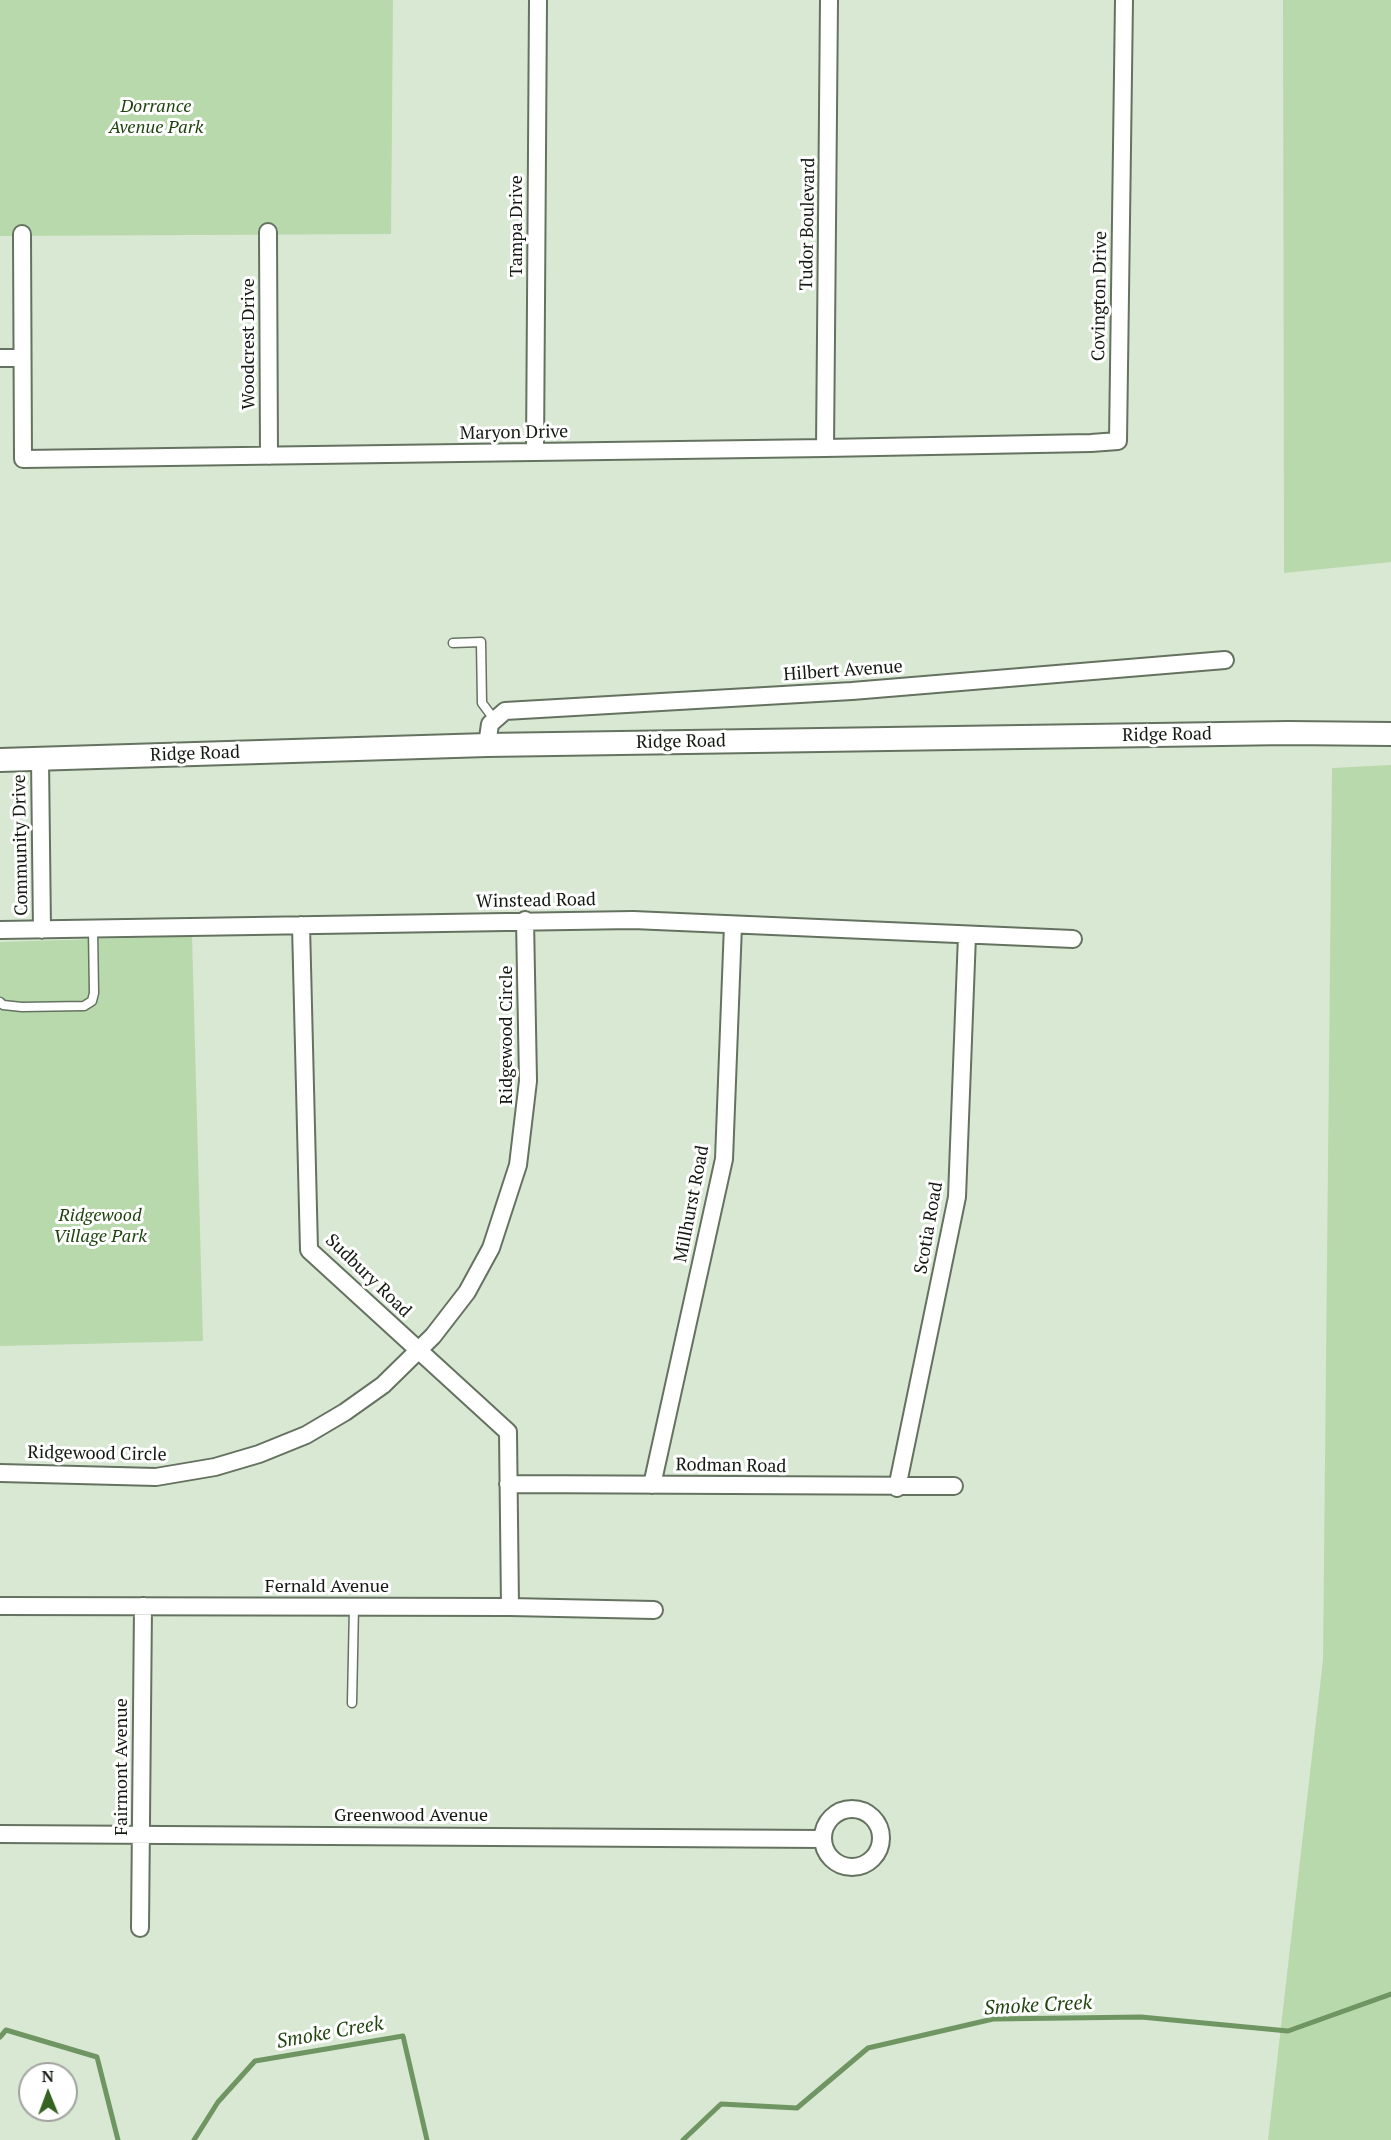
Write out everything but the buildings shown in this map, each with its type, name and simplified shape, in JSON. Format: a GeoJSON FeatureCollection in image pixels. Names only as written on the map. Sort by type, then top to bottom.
{"type":"FeatureCollection","features":[{"type":"Feature","properties":{"kind":"street","name":"Tampa Drive"},"geometry":{"type":"LineString","coordinates":[[535,452],[538,0]]}},
{"type":"Feature","properties":{"kind":"street","name":"Tudor Boulevard"},"geometry":{"type":"LineString","coordinates":[[825,448],[829,0]]}},
{"type":"Feature","properties":{"kind":"street","name":"Covington Drive"},"geometry":{"type":"LineString","coordinates":[[966,446],[1118,441],[1124,0]]}},
{"type":"Feature","properties":{"kind":"street","name":"Woodcrest Drive"},"geometry":{"type":"LineString","coordinates":[[268,232],[269,456]]}},
{"type":"Feature","properties":{"kind":"street"},"geometry":{"type":"LineString","coordinates":[[0,358],[21,358],[22,234]]}},
{"type":"Feature","properties":{"kind":"street","name":"Maryon Drive"},"geometry":{"type":"LineString","coordinates":[[21,358],[23,459],[966,446]]}},
{"type":"Feature","properties":{"kind":"street","name":"Hilbert Avenue"},"geometry":{"type":"LineString","coordinates":[[494,719],[505,711],[852,691],[1226,660]]}},
{"type":"Feature","properties":{"kind":"street"},"geometry":{"type":"LineString","coordinates":[[487,745],[490,724],[494,719]]}},
{"type":"Feature","properties":{"kind":"street","name":"Ridge Road"},"geometry":{"type":"LineString","coordinates":[[1361,733],[1391,727]]}},
{"type":"Feature","properties":{"kind":"street","name":"Ridge Road"},"geometry":{"type":"LineString","coordinates":[[0,760],[487,745],[1391,734]]}},
{"type":"Feature","properties":{"kind":"street","name":"Community Drive"},"geometry":{"type":"LineString","coordinates":[[40,759],[42,930]]}},
{"type":"Feature","properties":{"kind":"street","name":"Ridgewood Circle"},"geometry":{"type":"LineString","coordinates":[[0,1473],[156,1477],[215,1467],[259,1454],[306,1435],[383,1385],[440,1328],[478,1275],[505,1210],[518,1165],[528,1081],[525,920]]}},
{"type":"Feature","properties":{"kind":"street","name":"Winstead Road"},"geometry":{"type":"LineString","coordinates":[[0,930],[633,920],[1073,939]]}},
{"type":"Feature","properties":{"kind":"street","name":"Sudbury Road"},"geometry":{"type":"LineString","coordinates":[[301,925],[309,1250],[508,1432],[510,1607]]}},
{"type":"Feature","properties":{"kind":"street","name":"Millhurst Road"},"geometry":{"type":"LineString","coordinates":[[652,1485],[724,1159],[733,925]]}},
{"type":"Feature","properties":{"kind":"street","name":"Scotia Road"},"geometry":{"type":"LineString","coordinates":[[897,1488],[957,1197],[967,935]]}},
{"type":"Feature","properties":{"kind":"street","name":"Rodman Road"},"geometry":{"type":"LineString","coordinates":[[508,1484],[897,1488],[954,1486]]}},
{"type":"Feature","properties":{"kind":"street","name":"Fernald Avenue"},"geometry":{"type":"LineString","coordinates":[[0,1606],[354,1606],[654,1610]]}},
{"type":"Feature","properties":{"kind":"street","name":"Fairmont Avenue"},"geometry":{"type":"LineString","coordinates":[[140,1928],[143,1606]]}},
{"type":"Feature","properties":{"kind":"street","name":"Greenwood Avenue"},"geometry":{"type":"LineString","coordinates":[[0,1834],[823,1839]]}},
{"type":"Feature","properties":{"kind":"lane"},"geometry":{"type":"LineString","coordinates":[[453,643],[481,642],[482,703],[494,719]]}},
{"type":"Feature","properties":{"kind":"lane"},"geometry":{"type":"LineString","coordinates":[[0,1002],[3,1005],[22,1007],[84,1005],[92,1001],[94,993],[93,929]]}},
{"type":"Feature","properties":{"kind":"lane"},"geometry":{"type":"LineString","coordinates":[[352,1703],[354,1606]]}},
{"type":"Feature","properties":{"kind":"green space","name":"Dorrance Avenue Park"},"geometry":{"type":"Polygon","coordinates":[[[0,0],[393,0],[391,234],[0,236],[0,0]]]}},
{"type":"Feature","properties":{"kind":"green space"},"geometry":{"type":"Polygon","coordinates":[[[1283,0],[1391,0],[1391,562],[1284,573],[1283,0]]]}},
{"type":"Feature","properties":{"kind":"green space"},"geometry":{"type":"Polygon","coordinates":[[[1391,765],[1391,2140],[1268,2140],[1323,1660],[1332,768],[1391,765]]]}},
{"type":"Feature","properties":{"kind":"green space","name":"Ridgewood Village Park"},"geometry":{"type":"Polygon","coordinates":[[[192,936],[203,1341],[0,1346],[0,942],[192,936]]]}},
{"type":"Feature","properties":{"kind":"waterway","name":"Smoke Creek"},"geometry":{"type":"LineString","coordinates":[[683,2140],[721,2104],[797,2108],[868,2048],[993,2019],[1141,2017],[1288,2031],[1391,1994]]}},
{"type":"Feature","properties":{"kind":"waterway","name":"Smoke Creek"},"geometry":{"type":"LineString","coordinates":[[0,2037],[6,2030],[97,2057],[118,2140]]}},
{"type":"Feature","properties":{"kind":"waterway","name":"Smoke Creek"},"geometry":{"type":"LineString","coordinates":[[194,2140],[218,2102],[255,2061],[403,2036],[427,2140]]}}]}
